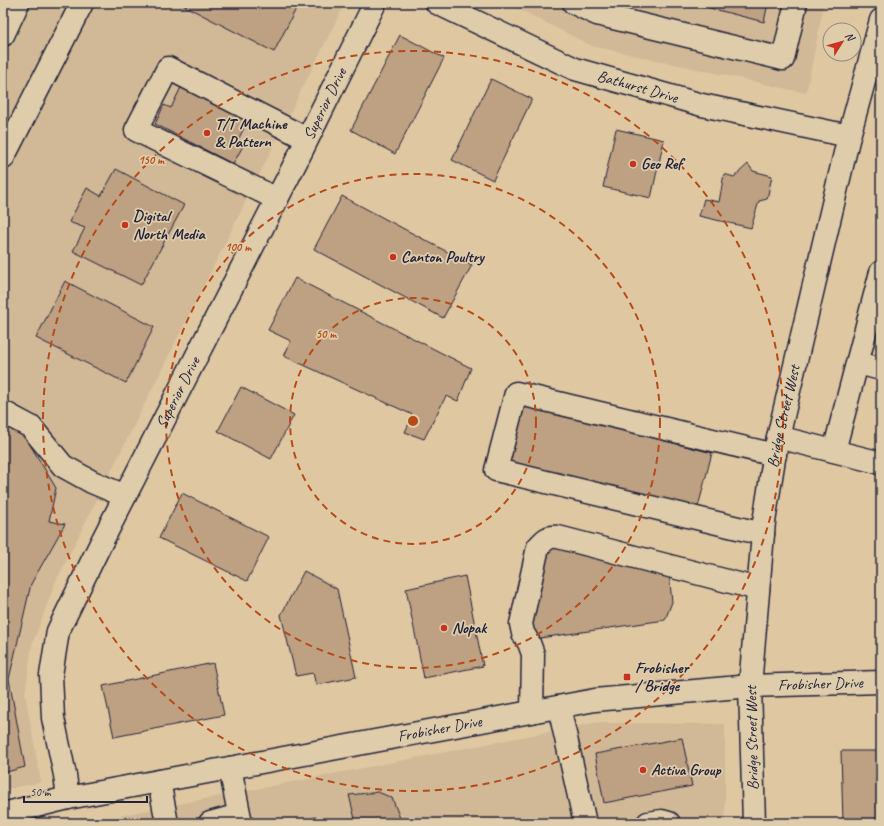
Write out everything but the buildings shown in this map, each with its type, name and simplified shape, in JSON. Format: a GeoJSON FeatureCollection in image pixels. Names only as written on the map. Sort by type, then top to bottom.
{"type":"FeatureCollection","features":[{"type":"Feature","properties":{"kind":"street"},"geometry":{"type":"LineString","coordinates":[[3,34],[18,3]]}},
{"type":"Feature","properties":{"kind":"street"},"geometry":{"type":"LineString","coordinates":[[6,146],[82,3]]}},
{"type":"Feature","properties":{"kind":"street","name":"Superior Drive"},"geometry":{"type":"LineString","coordinates":[[68,798],[65,775],[52,718],[51,675],[58,631],[375,3]]}},
{"type":"Feature","properties":{"kind":"street","name":"Bathurst Drive"},"geometry":{"type":"LineString","coordinates":[[437,3],[476,12],[576,69],[702,105],[849,136]]}},
{"type":"Feature","properties":{"kind":"street"},"geometry":{"type":"LineString","coordinates":[[574,3],[597,14],[783,59],[796,3]]}},
{"type":"Feature","properties":{"kind":"street","name":"Bridge Street West"},"geometry":{"type":"LineString","coordinates":[[754,823],[750,686],[763,534],[776,446],[849,136],[881,20]]}},
{"type":"Feature","properties":{"kind":"street"},"geometry":{"type":"LineString","coordinates":[[277,198],[136,130],[168,68],[307,139]]}},
{"type":"Feature","properties":{"kind":"street"},"geometry":{"type":"LineString","coordinates":[[834,451],[881,272]]}},
{"type":"Feature","properties":{"kind":"street"},"geometry":{"type":"LineString","coordinates":[[858,363],[881,369]]}},
{"type":"Feature","properties":{"kind":"street"},"geometry":{"type":"LineString","coordinates":[[763,534],[496,470],[516,393],[776,446],[834,451],[881,463]]}},
{"type":"Feature","properties":{"kind":"street"},"geometry":{"type":"LineString","coordinates":[[3,412],[31,427],[63,466],[92,482],[125,496]]}},
{"type":"Feature","properties":{"kind":"street"},"geometry":{"type":"LineString","coordinates":[[532,712],[533,654],[523,633],[521,624],[538,547],[545,540],[551,537],[558,537],[758,589]]}},
{"type":"Feature","properties":{"kind":"street","name":"Frobisher Drive"},"geometry":{"type":"LineString","coordinates":[[10,816],[68,798],[595,700],[750,686],[881,682]]}},
{"type":"Feature","properties":{"kind":"street"},"geometry":{"type":"LineString","coordinates":[[559,707],[585,823]]}},
{"type":"Feature","properties":{"kind":"street"},"geometry":{"type":"LineString","coordinates":[[210,823],[240,819],[230,768]]}},
{"type":"Feature","properties":{"kind":"street"},"geometry":{"type":"LineString","coordinates":[[159,781],[167,823]]}},
{"type":"Feature","properties":{"kind":"street"},"geometry":{"type":"LineString","coordinates":[[648,823],[662,821],[669,823]]}},
{"type":"Feature","properties":{"kind":"shaded area"},"geometry":{"type":"Polygon","coordinates":[[[3,3],[345,3],[55,583],[32,645],[25,694],[41,782],[3,790],[3,3]]]}},
{"type":"Feature","properties":{"kind":"shaded area"},"geometry":{"type":"Polygon","coordinates":[[[507,3],[824,3],[806,93],[592,46],[507,3]]]}},
{"type":"Feature","properties":{"kind":"shaded area"},"geometry":{"type":"Polygon","coordinates":[[[594,723],[725,724],[725,823],[82,823],[594,723]]]}},
{"type":"Feature","properties":{"kind":"place","name":"T/T Machine & Pattern"},"geometry":{"type":"Point","coordinates":[207,133]}},
{"type":"Feature","properties":{"kind":"place","name":"Geo Ref"},"geometry":{"type":"Point","coordinates":[633,164]}},
{"type":"Feature","properties":{"kind":"place","name":"Digital North Media"},"geometry":{"type":"Point","coordinates":[125,225]}},
{"type":"Feature","properties":{"kind":"place","name":"Canton Poultry"},"geometry":{"type":"Point","coordinates":[393,257]}},
{"type":"Feature","properties":{"kind":"place","name":"Nopak"},"geometry":{"type":"Point","coordinates":[444,628]}},
{"type":"Feature","properties":{"kind":"place","name":"Frobisher / Bridge"},"geometry":{"type":"Point","coordinates":[627,677]}},
{"type":"Feature","properties":{"kind":"place","name":"Activa Group"},"geometry":{"type":"Point","coordinates":[643,770]}}]}
